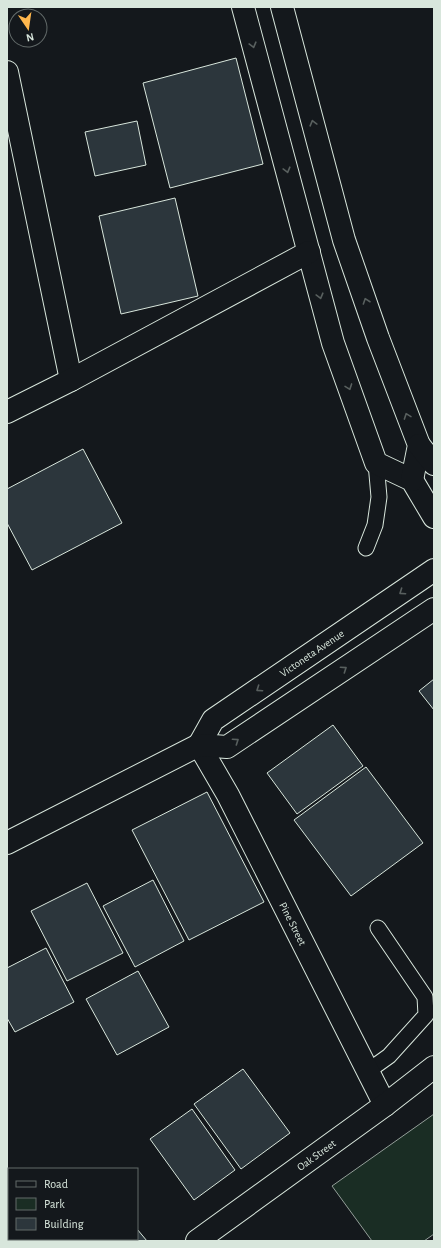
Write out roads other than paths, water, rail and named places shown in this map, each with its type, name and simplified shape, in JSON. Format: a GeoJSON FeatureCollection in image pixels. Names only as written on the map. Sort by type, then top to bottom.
{"type":"FeatureCollection","features":[{"type":"Feature","properties":{"kind":"street"},"geometry":{"type":"LineString","coordinates":[[243,7],[333,343],[376,463],[412,480],[434,517]]}},
{"type":"Feature","properties":{"kind":"street"},"geometry":{"type":"LineString","coordinates":[[282,7],[344,240],[418,446],[434,464]]}},
{"type":"Feature","properties":{"kind":"street"},"geometry":{"type":"LineString","coordinates":[[7,72],[71,380]]}},
{"type":"Feature","properties":{"kind":"street"},"geometry":{"type":"LineString","coordinates":[[7,412],[71,380],[309,252]]}},
{"type":"Feature","properties":{"kind":"street"},"geometry":{"type":"LineString","coordinates":[[412,480],[418,446]]}},
{"type":"Feature","properties":{"kind":"street","name":"Victoneta Avenue"},"geometry":{"type":"LineString","coordinates":[[199,744],[213,720],[434,570]]}},
{"type":"Feature","properties":{"kind":"street"},"geometry":{"type":"LineString","coordinates":[[7,843],[199,744],[227,747],[434,609]]}},
{"type":"Feature","properties":{"kind":"street","name":"Pine Street"},"geometry":{"type":"LineString","coordinates":[[199,744],[228,795],[385,1105]]}},
{"type":"Feature","properties":{"kind":"street","name":"Oak Street"},"geometry":{"type":"LineString","coordinates":[[197,1241],[385,1105],[434,1067]]}},
{"type":"Feature","properties":{"kind":"lane"},"geometry":{"type":"LineString","coordinates":[[366,548],[375,525],[379,497],[376,463]]}},
{"type":"Feature","properties":{"kind":"lane"},"geometry":{"type":"LineString","coordinates":[[368,1071],[389,1056],[426,1015],[425,997],[378,928]]}}]}
